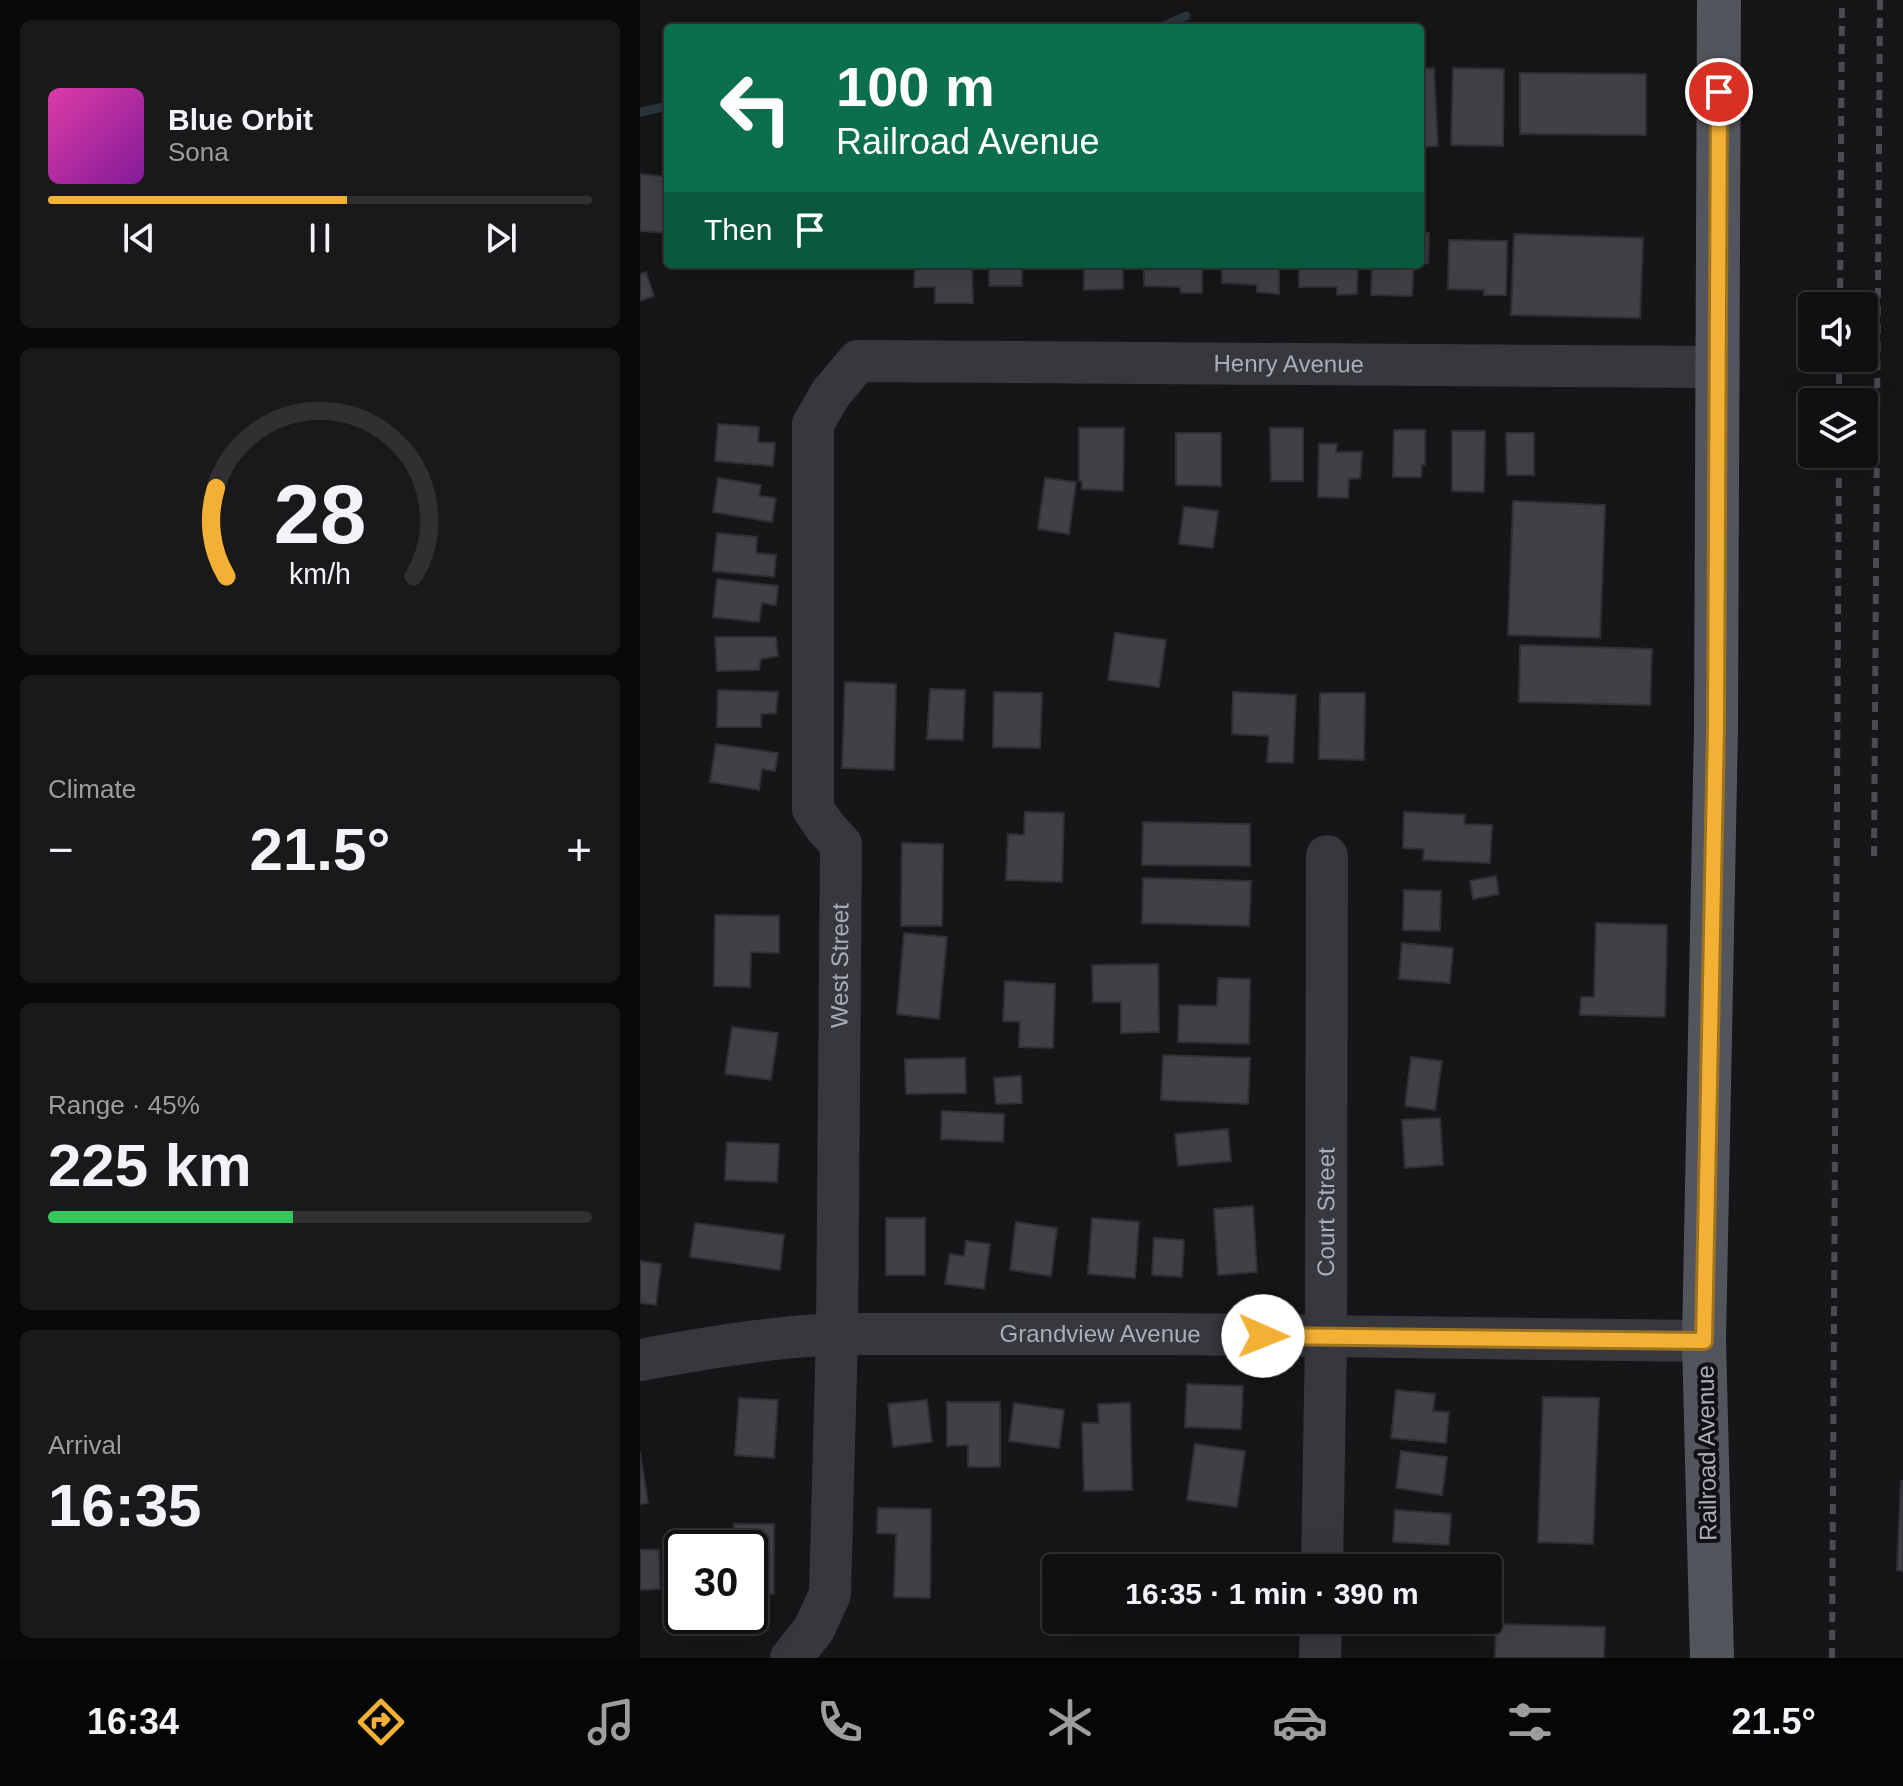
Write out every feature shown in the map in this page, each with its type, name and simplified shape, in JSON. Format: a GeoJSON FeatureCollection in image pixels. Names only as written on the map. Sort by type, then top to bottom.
{"type":"FeatureCollection","features":[{"type":"Feature","properties":{"kind":"main road","name":"Railroad Avenue"},"geometry":{"type":"LineString","coordinates":[[1712,1658],[1704,1341],[1716,728],[1719,0]]}},
{"type":"Feature","properties":{"kind":"street","name":"Henry Avenue"},"geometry":{"type":"LineString","coordinates":[[858,361],[1719,367]]}},
{"type":"Feature","properties":{"kind":"street","name":"West Street"},"geometry":{"type":"LineString","coordinates":[[791,1658],[814,1629],[830,1594],[837,1334],[841,844],[813,809],[813,424],[831,393],[858,361]]}},
{"type":"Feature","properties":{"kind":"street","name":"Court Street"},"geometry":{"type":"LineString","coordinates":[[1322,1554],[1327,856]]}},
{"type":"Feature","properties":{"kind":"street","name":"Grandview Avenue"},"geometry":{"type":"LineString","coordinates":[[640,1360],[746,1341],[837,1334],[1704,1341]]}},
{"type":"Feature","properties":{"kind":"street"},"geometry":{"type":"LineString","coordinates":[[1320,1658],[1321,1634]]}},
{"type":"Feature","properties":{"kind":"building"},"geometry":{"type":"Polygon","coordinates":[[[1434,68],[1438,146],[1424,147],[1424,69],[1434,68]]]}},
{"type":"Feature","properties":{"kind":"building"},"geometry":{"type":"Polygon","coordinates":[[[1453,68],[1504,69],[1503,146],[1451,145],[1453,68]]]}},
{"type":"Feature","properties":{"kind":"building"},"geometry":{"type":"Polygon","coordinates":[[[1520,73],[1646,74],[1646,135],[1520,134],[1520,73]]]}},
{"type":"Feature","properties":{"kind":"building"},"geometry":{"type":"Polygon","coordinates":[[[640,174],[664,177],[664,233],[640,231],[640,174]]]}},
{"type":"Feature","properties":{"kind":"building"},"geometry":{"type":"Polygon","coordinates":[[[1424,233],[1429,233],[1428,263],[1424,264],[1424,233]]]}},
{"type":"Feature","properties":{"kind":"building"},"geometry":{"type":"Polygon","coordinates":[[[1514,234],[1643,238],[1640,318],[1511,315],[1514,234]]]}},
{"type":"Feature","properties":{"kind":"building"},"geometry":{"type":"Polygon","coordinates":[[[1449,240],[1507,241],[1506,295],[1484,295],[1484,290],[1448,289],[1449,240]]]}},
{"type":"Feature","properties":{"kind":"building"},"geometry":{"type":"Polygon","coordinates":[[[915,268],[972,268],[973,303],[935,303],[935,287],[914,287],[915,268]]]}},
{"type":"Feature","properties":{"kind":"building"},"geometry":{"type":"Polygon","coordinates":[[[989,268],[1022,268],[1022,286],[989,286],[989,268]]]}},
{"type":"Feature","properties":{"kind":"building"},"geometry":{"type":"Polygon","coordinates":[[[1084,268],[1123,268],[1123,289],[1084,290],[1084,268]]]}},
{"type":"Feature","properties":{"kind":"building"},"geometry":{"type":"Polygon","coordinates":[[[1144,268],[1202,268],[1202,293],[1181,293],[1180,287],[1144,286],[1144,268]]]}},
{"type":"Feature","properties":{"kind":"building"},"geometry":{"type":"Polygon","coordinates":[[[1222,268],[1279,268],[1279,294],[1257,292],[1257,285],[1222,283],[1222,268]]]}},
{"type":"Feature","properties":{"kind":"building"},"geometry":{"type":"Polygon","coordinates":[[[1299,268],[1358,268],[1357,294],[1337,295],[1337,287],[1299,287],[1299,268]]]}},
{"type":"Feature","properties":{"kind":"building"},"geometry":{"type":"Polygon","coordinates":[[[1372,268],[1414,268],[1412,296],[1371,295],[1372,268]]]}},
{"type":"Feature","properties":{"kind":"building"},"geometry":{"type":"Polygon","coordinates":[[[646,272],[654,296],[640,301],[640,274],[646,272]]]}},
{"type":"Feature","properties":{"kind":"building"},"geometry":{"type":"Polygon","coordinates":[[[718,424],[759,427],[758,442],[775,443],[773,466],[715,461],[718,424]]]}},
{"type":"Feature","properties":{"kind":"building"},"geometry":{"type":"Polygon","coordinates":[[[1079,428],[1124,428],[1123,491],[1082,489],[1082,481],[1079,481],[1079,428]]]}},
{"type":"Feature","properties":{"kind":"building"},"geometry":{"type":"Polygon","coordinates":[[[1270,428],[1303,428],[1303,481],[1271,481],[1270,428]]]}},
{"type":"Feature","properties":{"kind":"building"},"geometry":{"type":"Polygon","coordinates":[[[1394,430],[1425,430],[1425,465],[1422,465],[1421,477],[1393,477],[1394,430]]]}},
{"type":"Feature","properties":{"kind":"building"},"geometry":{"type":"Polygon","coordinates":[[[1452,431],[1485,431],[1484,492],[1452,491],[1452,431]]]}},
{"type":"Feature","properties":{"kind":"building"},"geometry":{"type":"Polygon","coordinates":[[[1176,433],[1221,433],[1221,486],[1176,485],[1176,433]]]}},
{"type":"Feature","properties":{"kind":"building"},"geometry":{"type":"Polygon","coordinates":[[[1506,433],[1534,433],[1534,475],[1507,475],[1506,433]]]}},
{"type":"Feature","properties":{"kind":"building"},"geometry":{"type":"Polygon","coordinates":[[[1319,444],[1337,444],[1336,452],[1362,452],[1360,478],[1349,479],[1348,498],[1318,497],[1319,444]]]}},
{"type":"Feature","properties":{"kind":"building"},"geometry":{"type":"Polygon","coordinates":[[[718,478],[761,485],[759,496],[776,498],[772,522],[713,512],[718,478]]]}},
{"type":"Feature","properties":{"kind":"building"},"geometry":{"type":"Polygon","coordinates":[[[1045,478],[1076,482],[1069,534],[1038,529],[1045,478]]]}},
{"type":"Feature","properties":{"kind":"building"},"geometry":{"type":"Polygon","coordinates":[[[1513,501],[1605,505],[1600,638],[1508,635],[1513,501]]]}},
{"type":"Feature","properties":{"kind":"building"},"geometry":{"type":"Polygon","coordinates":[[[1184,507],[1218,511],[1213,548],[1179,544],[1184,507]]]}},
{"type":"Feature","properties":{"kind":"building"},"geometry":{"type":"Polygon","coordinates":[[[717,533],[757,537],[756,553],[776,555],[774,577],[713,571],[717,533]]]}},
{"type":"Feature","properties":{"kind":"building"},"geometry":{"type":"Polygon","coordinates":[[[717,579],[778,586],[776,605],[762,603],[759,622],[713,617],[717,579]]]}},
{"type":"Feature","properties":{"kind":"building"},"geometry":{"type":"Polygon","coordinates":[[[1115,633],[1166,640],[1159,687],[1108,680],[1115,633]]]}},
{"type":"Feature","properties":{"kind":"building"},"geometry":{"type":"Polygon","coordinates":[[[715,637],[776,637],[778,656],[761,659],[759,670],[717,671],[715,637]]]}},
{"type":"Feature","properties":{"kind":"building"},"geometry":{"type":"Polygon","coordinates":[[[1520,645],[1652,649],[1650,705],[1519,702],[1520,645]]]}},
{"type":"Feature","properties":{"kind":"building"},"geometry":{"type":"Polygon","coordinates":[[[845,682],[896,684],[894,770],[842,768],[845,682]]]}},
{"type":"Feature","properties":{"kind":"building"},"geometry":{"type":"Polygon","coordinates":[[[930,689],[965,690],[963,740],[927,739],[930,689]]]}},
{"type":"Feature","properties":{"kind":"building"},"geometry":{"type":"Polygon","coordinates":[[[718,690],[778,692],[776,713],[761,714],[761,727],[717,727],[718,690]]]}},
{"type":"Feature","properties":{"kind":"building"},"geometry":{"type":"Polygon","coordinates":[[[994,692],[1042,693],[1040,748],[993,747],[994,692]]]}},
{"type":"Feature","properties":{"kind":"building"},"geometry":{"type":"Polygon","coordinates":[[[1233,692],[1296,695],[1293,763],[1267,762],[1269,736],[1232,734],[1233,692]]]}},
{"type":"Feature","properties":{"kind":"building"},"geometry":{"type":"Polygon","coordinates":[[[1320,693],[1365,693],[1364,760],[1319,759],[1320,693]]]}},
{"type":"Feature","properties":{"kind":"building"},"geometry":{"type":"Polygon","coordinates":[[[716,744],[778,753],[775,771],[762,769],[759,790],[710,782],[716,744]]]}},
{"type":"Feature","properties":{"kind":"building"},"geometry":{"type":"Polygon","coordinates":[[[1025,812],[1064,813],[1062,882],[1006,880],[1008,834],[1024,835],[1025,812]]]}},
{"type":"Feature","properties":{"kind":"building"},"geometry":{"type":"Polygon","coordinates":[[[1404,812],[1465,815],[1464,824],[1492,825],[1490,863],[1423,860],[1424,849],[1403,848],[1404,812]]]}},
{"type":"Feature","properties":{"kind":"building"},"geometry":{"type":"Polygon","coordinates":[[[1143,822],[1250,824],[1250,866],[1142,865],[1143,822]]]}},
{"type":"Feature","properties":{"kind":"building"},"geometry":{"type":"Polygon","coordinates":[[[902,843],[943,844],[942,926],[901,926],[902,843]]]}},
{"type":"Feature","properties":{"kind":"building"},"geometry":{"type":"Polygon","coordinates":[[[1496,876],[1499,894],[1473,899],[1470,881],[1496,876]]]}},
{"type":"Feature","properties":{"kind":"building"},"geometry":{"type":"Polygon","coordinates":[[[1143,878],[1251,881],[1249,926],[1142,923],[1143,878]]]}},
{"type":"Feature","properties":{"kind":"building"},"geometry":{"type":"Polygon","coordinates":[[[1404,890],[1441,891],[1440,931],[1403,930],[1404,890]]]}},
{"type":"Feature","properties":{"kind":"building"},"geometry":{"type":"Polygon","coordinates":[[[715,915],[779,916],[779,953],[751,952],[750,987],[714,986],[715,915]]]}},
{"type":"Feature","properties":{"kind":"building"},"geometry":{"type":"Polygon","coordinates":[[[1596,923],[1667,925],[1665,1017],[1580,1015],[1581,997],[1594,997],[1596,923]]]}},
{"type":"Feature","properties":{"kind":"building"},"geometry":{"type":"Polygon","coordinates":[[[904,933],[947,937],[939,1019],[897,1014],[904,933]]]}},
{"type":"Feature","properties":{"kind":"building"},"geometry":{"type":"Polygon","coordinates":[[[1402,943],[1453,948],[1450,983],[1399,979],[1402,943]]]}},
{"type":"Feature","properties":{"kind":"building"},"geometry":{"type":"Polygon","coordinates":[[[1158,964],[1159,1032],[1121,1033],[1121,1002],[1093,1002],[1092,965],[1158,964]]]}},
{"type":"Feature","properties":{"kind":"building"},"geometry":{"type":"Polygon","coordinates":[[[1218,978],[1250,979],[1249,1044],[1178,1042],[1179,1005],[1217,1006],[1218,978]]]}},
{"type":"Feature","properties":{"kind":"building"},"geometry":{"type":"Polygon","coordinates":[[[1005,981],[1055,984],[1053,1048],[1019,1047],[1020,1022],[1003,1021],[1005,981]]]}},
{"type":"Feature","properties":{"kind":"building"},"geometry":{"type":"Polygon","coordinates":[[[732,1027],[778,1033],[771,1080],[725,1074],[732,1027]]]}},
{"type":"Feature","properties":{"kind":"building"},"geometry":{"type":"Polygon","coordinates":[[[1163,1055],[1250,1058],[1248,1104],[1161,1100],[1163,1055]]]}},
{"type":"Feature","properties":{"kind":"building"},"geometry":{"type":"Polygon","coordinates":[[[1411,1057],[1442,1061],[1435,1110],[1405,1106],[1411,1057]]]}},
{"type":"Feature","properties":{"kind":"building"},"geometry":{"type":"Polygon","coordinates":[[[965,1058],[966,1093],[906,1094],[905,1059],[965,1058]]]}},
{"type":"Feature","properties":{"kind":"building"},"geometry":{"type":"Polygon","coordinates":[[[1021,1076],[1022,1103],[996,1104],[994,1078],[1021,1076]]]}},
{"type":"Feature","properties":{"kind":"building"},"geometry":{"type":"Polygon","coordinates":[[[942,1111],[1004,1114],[1003,1142],[941,1139],[942,1111]]]}},
{"type":"Feature","properties":{"kind":"building"},"geometry":{"type":"Polygon","coordinates":[[[1440,1118],[1443,1165],[1405,1168],[1402,1120],[1440,1118]]]}},
{"type":"Feature","properties":{"kind":"building"},"geometry":{"type":"Polygon","coordinates":[[[1228,1129],[1231,1161],[1178,1166],[1175,1134],[1228,1129]]]}},
{"type":"Feature","properties":{"kind":"building"},"geometry":{"type":"Polygon","coordinates":[[[727,1142],[779,1144],[777,1182],[725,1180],[727,1142]]]}},
{"type":"Feature","properties":{"kind":"building"},"geometry":{"type":"Polygon","coordinates":[[[1253,1206],[1257,1272],[1218,1275],[1214,1209],[1253,1206]]]}},
{"type":"Feature","properties":{"kind":"building"},"geometry":{"type":"Polygon","coordinates":[[[886,1218],[925,1218],[925,1275],[886,1275],[886,1218]]]}},
{"type":"Feature","properties":{"kind":"building"},"geometry":{"type":"Polygon","coordinates":[[[1092,1218],[1139,1222],[1135,1278],[1088,1274],[1092,1218]]]}},
{"type":"Feature","properties":{"kind":"building"},"geometry":{"type":"Polygon","coordinates":[[[1016,1222],[1057,1228],[1051,1276],[1010,1270],[1016,1222]]]}},
{"type":"Feature","properties":{"kind":"building"},"geometry":{"type":"Polygon","coordinates":[[[695,1223],[784,1235],[780,1270],[690,1257],[695,1223]]]}},
{"type":"Feature","properties":{"kind":"building"},"geometry":{"type":"Polygon","coordinates":[[[1154,1238],[1184,1240],[1182,1277],[1152,1275],[1154,1238]]]}},
{"type":"Feature","properties":{"kind":"building"},"geometry":{"type":"Polygon","coordinates":[[[966,1241],[990,1244],[984,1289],[945,1284],[950,1254],[964,1256],[966,1241]]]}},
{"type":"Feature","properties":{"kind":"building"},"geometry":{"type":"Polygon","coordinates":[[[640,1261],[661,1264],[656,1305],[640,1303],[640,1261]]]}},
{"type":"Feature","properties":{"kind":"building"},"geometry":{"type":"Polygon","coordinates":[[[1187,1384],[1243,1386],[1241,1429],[1185,1427],[1187,1384]]]}},
{"type":"Feature","properties":{"kind":"building"},"geometry":{"type":"Polygon","coordinates":[[[1396,1390],[1435,1394],[1433,1411],[1449,1412],[1446,1443],[1391,1438],[1396,1390]]]}},
{"type":"Feature","properties":{"kind":"building"},"geometry":{"type":"Polygon","coordinates":[[[1543,1397],[1599,1398],[1593,1544],[1538,1542],[1543,1397]]]}},
{"type":"Feature","properties":{"kind":"building"},"geometry":{"type":"Polygon","coordinates":[[[739,1398],[778,1400],[774,1458],[735,1455],[739,1398]]]}},
{"type":"Feature","properties":{"kind":"building"},"geometry":{"type":"Polygon","coordinates":[[[927,1400],[932,1442],[893,1447],[888,1404],[927,1400]]]}},
{"type":"Feature","properties":{"kind":"building"},"geometry":{"type":"Polygon","coordinates":[[[947,1402],[1000,1402],[1000,1467],[968,1467],[968,1445],[947,1446],[947,1402]]]}},
{"type":"Feature","properties":{"kind":"building"},"geometry":{"type":"Polygon","coordinates":[[[1014,1403],[1064,1410],[1059,1448],[1009,1441],[1014,1403]]]}},
{"type":"Feature","properties":{"kind":"building"},"geometry":{"type":"Polygon","coordinates":[[[1130,1403],[1132,1490],[1084,1491],[1082,1423],[1099,1423],[1098,1404],[1130,1403]]]}},
{"type":"Feature","properties":{"kind":"building"},"geometry":{"type":"Polygon","coordinates":[[[1195,1444],[1245,1451],[1237,1507],[1187,1500],[1195,1444]]]}},
{"type":"Feature","properties":{"kind":"building"},"geometry":{"type":"Polygon","coordinates":[[[1401,1451],[1447,1457],[1442,1495],[1396,1488],[1401,1451]]]}},
{"type":"Feature","properties":{"kind":"building"},"geometry":{"type":"Polygon","coordinates":[[[640,1452],[648,1503],[640,1504],[640,1452]]]}},
{"type":"Feature","properties":{"kind":"building"},"geometry":{"type":"Polygon","coordinates":[[[1903,1481],[1903,1571],[1897,1570],[1903,1481]]]}},
{"type":"Feature","properties":{"kind":"building"},"geometry":{"type":"Polygon","coordinates":[[[878,1508],[931,1509],[930,1598],[894,1597],[896,1534],[877,1533],[878,1508]]]}},
{"type":"Feature","properties":{"kind":"building"},"geometry":{"type":"Polygon","coordinates":[[[1395,1510],[1451,1514],[1449,1545],[1393,1542],[1395,1510]]]}},
{"type":"Feature","properties":{"kind":"building"},"geometry":{"type":"Polygon","coordinates":[[[734,1524],[774,1524],[774,1594],[768,1594],[768,1530],[734,1530],[734,1524]]]}},
{"type":"Feature","properties":{"kind":"building"},"geometry":{"type":"Polygon","coordinates":[[[640,1550],[659,1550],[660,1589],[640,1590],[640,1550]]]}},
{"type":"Feature","properties":{"kind":"building"},"geometry":{"type":"Polygon","coordinates":[[[1502,1624],[1605,1627],[1604,1658],[1495,1658],[1496,1634],[1502,1634],[1502,1624]]]}},
{"type":"Feature","properties":{"kind":"waterway"},"geometry":{"type":"LineString","coordinates":[[1169,24],[1186,16]]}},
{"type":"Feature","properties":{"kind":"waterway"},"geometry":{"type":"LineString","coordinates":[[640,112],[664,107]]}},
{"type":"Feature","properties":{"kind":"railway"},"geometry":{"type":"LineString","coordinates":[[1840,292],[1842,0]]}},
{"type":"Feature","properties":{"kind":"railway"},"geometry":{"type":"LineString","coordinates":[[1874,856],[1880,0]]}},
{"type":"Feature","properties":{"kind":"railway"},"geometry":{"type":"LineString","coordinates":[[1839,372],[1839,388]]}},
{"type":"Feature","properties":{"kind":"railway"},"geometry":{"type":"LineString","coordinates":[[1832,1658],[1839,468]]}},
{"type":"Feature","properties":{"kind":"route"},"geometry":{"type":"LineString","coordinates":[[1263,1336],[1704,1341],[1716,728],[1719,92]]}}]}
